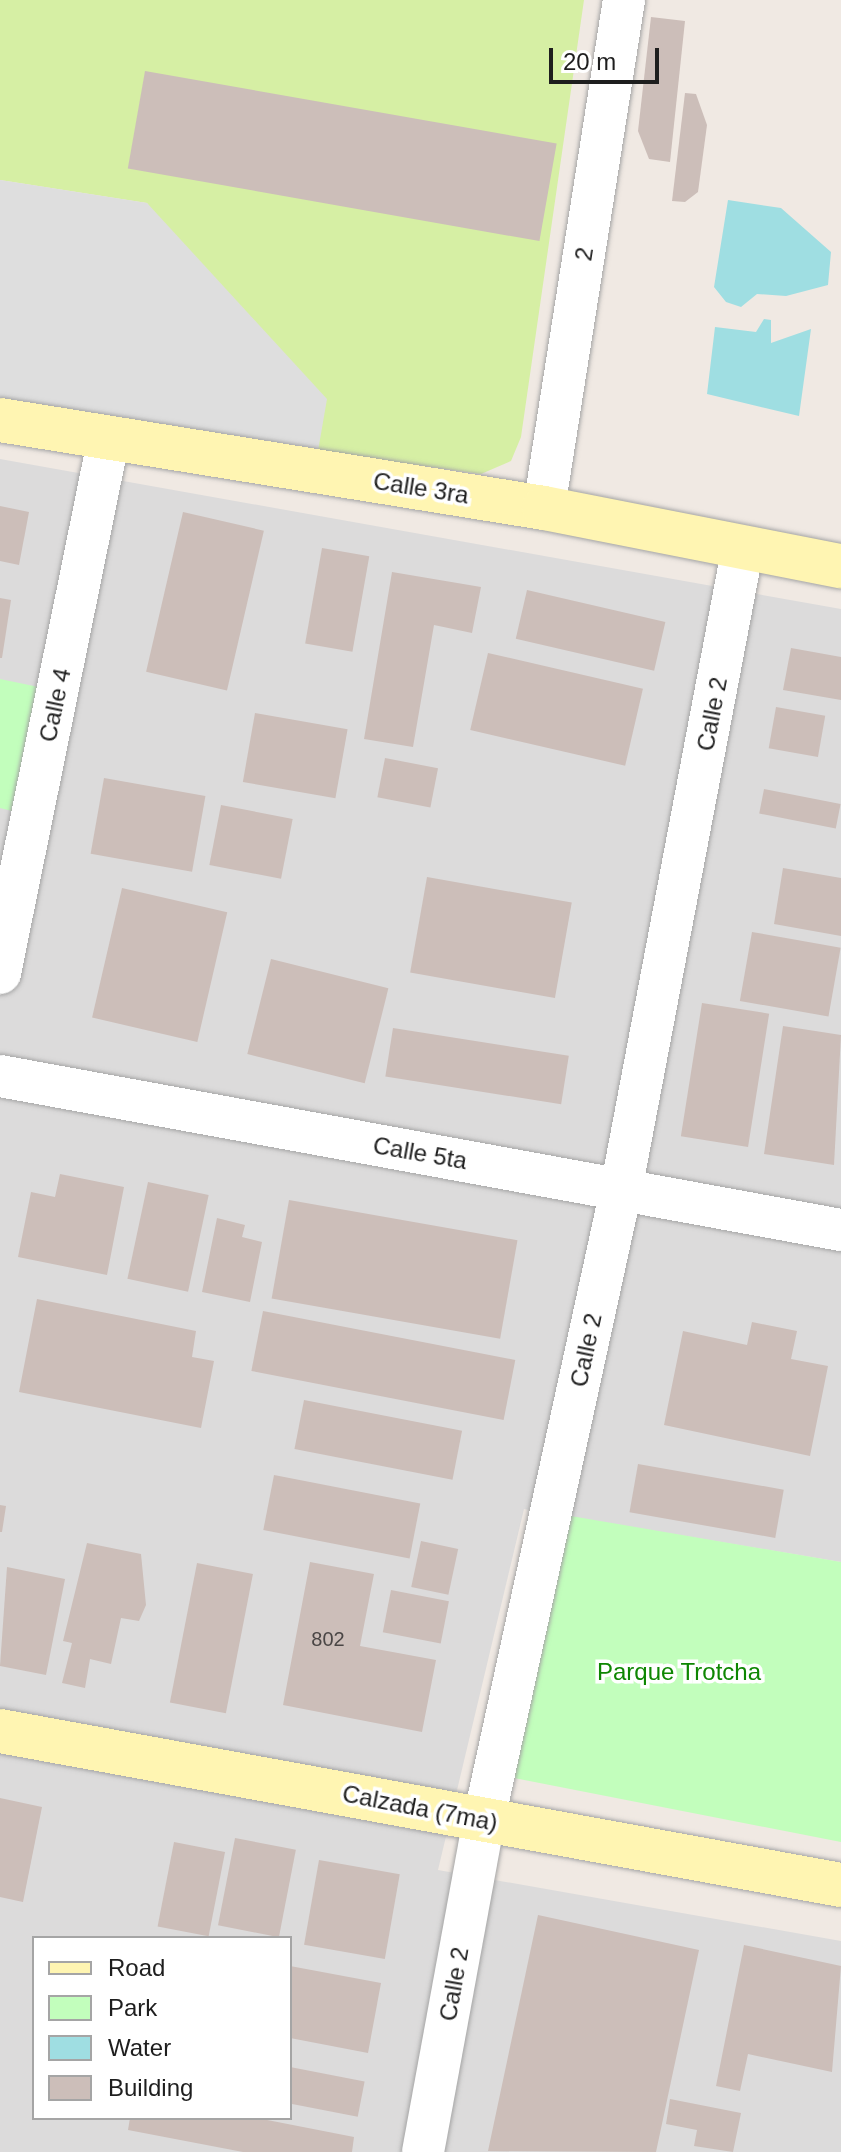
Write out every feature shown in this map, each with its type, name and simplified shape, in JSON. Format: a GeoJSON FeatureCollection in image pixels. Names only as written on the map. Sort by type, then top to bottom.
{"type":"FeatureCollection","features":[{"type":"Feature","properties":{"kind":"main road","name":"Calle 3ra"},"geometry":{"type":"LineString","coordinates":[[0,420],[544,508],[841,566]]}},
{"type":"Feature","properties":{"kind":"main road","name":"Calzada (7ma)"},"geometry":{"type":"LineString","coordinates":[[0,1731],[841,1885]]}},
{"type":"Feature","properties":{"kind":"street","name":"2"},"geometry":{"type":"LineString","coordinates":[[544,508],[624,0]]}},
{"type":"Feature","properties":{"kind":"street","name":"Calle 4"},"geometry":{"type":"LineString","coordinates":[[0,973],[109,437]]}},
{"type":"Feature","properties":{"kind":"street","name":"Calle 2"},"geometry":{"type":"LineString","coordinates":[[423,2152],[484,1819],[621,1190],[743,547]]}},
{"type":"Feature","properties":{"kind":"street","name":"Calle 5ta"},"geometry":{"type":"LineString","coordinates":[[0,1076],[841,1230]]}},
{"type":"Feature","properties":{"kind":"shaded area"},"geometry":{"type":"Polygon","coordinates":[[[0,180],[147,203],[327,399],[318,451],[0,401],[0,180]]]}},
{"type":"Feature","properties":{"kind":"shaded area"},"geometry":{"type":"Polygon","coordinates":[[[0,459],[841,609],[841,1562],[524,1509],[438,1870],[841,1941],[841,2152],[0,2152],[0,459]]]}},
{"type":"Feature","properties":{"kind":"green space"},"geometry":{"type":"Polygon","coordinates":[[[0,0],[584,0],[521,437],[511,461],[481,474],[318,451],[147,203],[0,180],[0,0]]]}},
{"type":"Feature","properties":{"kind":"green space"},"geometry":{"type":"Polygon","coordinates":[[[0,679],[58,691],[32,816],[0,808],[0,679]]]}},
{"type":"Feature","properties":{"kind":"green space","name":"Parque Trotcha"},"geometry":{"type":"Polygon","coordinates":[[[565,1515],[841,1562],[841,1842],[509,1777],[565,1515]]]}},
{"type":"Feature","properties":{"kind":"water"},"geometry":{"type":"Polygon","coordinates":[[[728,200],[781,208],[831,252],[828,285],[786,296],[757,294],[741,307],[726,302],[714,287],[728,200]]]}},
{"type":"Feature","properties":{"kind":"water"},"geometry":{"type":"Polygon","coordinates":[[[764,319],[771,320],[771,343],[811,329],[799,416],[707,394],[715,327],[756,332],[764,319]]]}},
{"type":"Feature","properties":{"kind":"building"},"geometry":{"type":"Polygon","coordinates":[[[651,17],[685,21],[670,162],[649,159],[638,131],[651,17]]]}},
{"type":"Feature","properties":{"kind":"building"},"geometry":{"type":"Polygon","coordinates":[[[145,71],[557,144],[539,241],[128,168],[145,71]]]}},
{"type":"Feature","properties":{"kind":"building"},"geometry":{"type":"Polygon","coordinates":[[[685,93],[696,94],[707,125],[698,192],[685,202],[672,201],[685,93]]]}},
{"type":"Feature","properties":{"kind":"building"},"geometry":{"type":"Polygon","coordinates":[[[0,506],[29,512],[19,565],[0,561],[0,506]]]}},
{"type":"Feature","properties":{"kind":"building"},"geometry":{"type":"Polygon","coordinates":[[[183,512],[264,531],[227,690],[146,672],[183,512]]]}},
{"type":"Feature","properties":{"kind":"building"},"geometry":{"type":"Polygon","coordinates":[[[322,548],[369,556],[352,652],[305,644],[322,548]]]}},
{"type":"Feature","properties":{"kind":"building"},"geometry":{"type":"Polygon","coordinates":[[[392,572],[481,587],[472,633],[434,625],[413,747],[364,739],[392,572]]]}},
{"type":"Feature","properties":{"kind":"building"},"geometry":{"type":"Polygon","coordinates":[[[527,590],[665,622],[654,671],[516,639],[527,590]]]}},
{"type":"Feature","properties":{"kind":"building"},"geometry":{"type":"Polygon","coordinates":[[[0,598],[11,600],[2,658],[0,658],[0,598]]]}},
{"type":"Feature","properties":{"kind":"building"},"geometry":{"type":"Polygon","coordinates":[[[791,648],[841,657],[841,700],[783,690],[791,648]]]}},
{"type":"Feature","properties":{"kind":"building"},"geometry":{"type":"Polygon","coordinates":[[[488,653],[643,689],[625,766],[470,730],[488,653]]]}},
{"type":"Feature","properties":{"kind":"building"},"geometry":{"type":"Polygon","coordinates":[[[776,707],[825,716],[818,757],[769,748],[776,707]]]}},
{"type":"Feature","properties":{"kind":"building"},"geometry":{"type":"Polygon","coordinates":[[[255,713],[348,729],[335,798],[243,782],[255,713]]]}},
{"type":"Feature","properties":{"kind":"building"},"geometry":{"type":"Polygon","coordinates":[[[385,758],[438,768],[430,808],[377,797],[385,758]]]}},
{"type":"Feature","properties":{"kind":"building"},"geometry":{"type":"Polygon","coordinates":[[[104,778],[205,796],[192,872],[91,854],[104,778]]]}},
{"type":"Feature","properties":{"kind":"building"},"geometry":{"type":"Polygon","coordinates":[[[764,789],[841,804],[836,828],[759,814],[764,789]]]}},
{"type":"Feature","properties":{"kind":"building"},"geometry":{"type":"Polygon","coordinates":[[[221,805],[293,819],[281,879],[209,865],[221,805]]]}},
{"type":"Feature","properties":{"kind":"building"},"geometry":{"type":"Polygon","coordinates":[[[783,868],[841,878],[841,936],[774,924],[783,868]]]}},
{"type":"Feature","properties":{"kind":"building"},"geometry":{"type":"Polygon","coordinates":[[[427,877],[572,903],[555,998],[410,973],[427,877]]]}},
{"type":"Feature","properties":{"kind":"building"},"geometry":{"type":"Polygon","coordinates":[[[122,888],[227,912],[197,1042],[92,1018],[122,888]]]}},
{"type":"Feature","properties":{"kind":"building"},"geometry":{"type":"Polygon","coordinates":[[[752,932],[841,948],[828,1017],[740,1001],[752,932]]]}},
{"type":"Feature","properties":{"kind":"building"},"geometry":{"type":"Polygon","coordinates":[[[271,959],[388,988],[365,1083],[247,1054],[271,959]]]}},
{"type":"Feature","properties":{"kind":"building"},"geometry":{"type":"Polygon","coordinates":[[[702,1003],[769,1014],[748,1147],[681,1136],[702,1003]]]}},
{"type":"Feature","properties":{"kind":"building"},"geometry":{"type":"Polygon","coordinates":[[[783,1026],[841,1035],[834,1165],[764,1154],[783,1026]]]}},
{"type":"Feature","properties":{"kind":"building"},"geometry":{"type":"Polygon","coordinates":[[[393,1028],[569,1056],[561,1104],[385,1076],[393,1028]]]}},
{"type":"Feature","properties":{"kind":"building"},"geometry":{"type":"Polygon","coordinates":[[[60,1174],[124,1187],[107,1275],[18,1257],[31,1192],[55,1197],[60,1174]]]}},
{"type":"Feature","properties":{"kind":"building"},"geometry":{"type":"Polygon","coordinates":[[[148,1182],[209,1195],[188,1292],[127,1279],[148,1182]]]}},
{"type":"Feature","properties":{"kind":"building"},"geometry":{"type":"Polygon","coordinates":[[[289,1200],[517,1240],[500,1339],[272,1298],[289,1200]]]}},
{"type":"Feature","properties":{"kind":"building"},"geometry":{"type":"Polygon","coordinates":[[[217,1218],[245,1225],[242,1237],[262,1242],[250,1302],[202,1292],[217,1218]]]}},
{"type":"Feature","properties":{"kind":"building"},"geometry":{"type":"Polygon","coordinates":[[[37,1299],[196,1331],[192,1357],[214,1361],[201,1428],[19,1392],[37,1299]]]}},
{"type":"Feature","properties":{"kind":"building"},"geometry":{"type":"Polygon","coordinates":[[[263,1311],[515,1360],[504,1420],[251,1371],[263,1311]]]}},
{"type":"Feature","properties":{"kind":"building"},"geometry":{"type":"Polygon","coordinates":[[[752,1322],[797,1331],[791,1359],[828,1366],[810,1456],[664,1425],[683,1331],[747,1345],[752,1322]]]}},
{"type":"Feature","properties":{"kind":"building"},"geometry":{"type":"Polygon","coordinates":[[[304,1400],[462,1431],[453,1480],[294,1449],[304,1400]]]}},
{"type":"Feature","properties":{"kind":"building"},"geometry":{"type":"Polygon","coordinates":[[[638,1464],[784,1490],[775,1538],[629,1512],[638,1464]]]}},
{"type":"Feature","properties":{"kind":"building"},"geometry":{"type":"Polygon","coordinates":[[[274,1475],[420,1503],[410,1558],[263,1530],[274,1475]]]}},
{"type":"Feature","properties":{"kind":"building"},"geometry":{"type":"Polygon","coordinates":[[[0,1505],[6,1506],[2,1532],[0,1532],[0,1505]]]}},
{"type":"Feature","properties":{"kind":"building"},"geometry":{"type":"Polygon","coordinates":[[[421,1541],[458,1549],[448,1595],[411,1587],[421,1541]]]}},
{"type":"Feature","properties":{"kind":"building"},"geometry":{"type":"Polygon","coordinates":[[[87,1543],[141,1554],[146,1605],[139,1621],[121,1618],[111,1664],[90,1659],[85,1688],[62,1683],[72,1643],[63,1641],[87,1543]]]}},
{"type":"Feature","properties":{"kind":"building"},"geometry":{"type":"Polygon","coordinates":[[[310,1562],[374,1574],[360,1646],[436,1660],[422,1732],[283,1705],[310,1562]]]}},
{"type":"Feature","properties":{"kind":"building"},"geometry":{"type":"Polygon","coordinates":[[[197,1563],[253,1574],[226,1713],[170,1702],[197,1563]]]}},
{"type":"Feature","properties":{"kind":"building"},"geometry":{"type":"Polygon","coordinates":[[[7,1567],[65,1579],[46,1675],[0,1666],[7,1567]]]}},
{"type":"Feature","properties":{"kind":"building"},"geometry":{"type":"Polygon","coordinates":[[[391,1590],[449,1601],[441,1643],[383,1632],[391,1590]]]}},
{"type":"Feature","properties":{"kind":"building"},"geometry":{"type":"Polygon","coordinates":[[[0,1798],[42,1807],[23,1902],[0,1897],[0,1798]]]}},
{"type":"Feature","properties":{"kind":"building"},"geometry":{"type":"Polygon","coordinates":[[[235,1838],[296,1850],[279,1936],[218,1925],[235,1838]]]}},
{"type":"Feature","properties":{"kind":"building"},"geometry":{"type":"Polygon","coordinates":[[[174,1842],[225,1852],[207,1936],[158,1926],[174,1842]]]}},
{"type":"Feature","properties":{"kind":"building"},"geometry":{"type":"Polygon","coordinates":[[[319,1860],[400,1874],[385,1959],[304,1945],[319,1860]]]}},
{"type":"Feature","properties":{"kind":"building"},"geometry":{"type":"Polygon","coordinates":[[[538,1915],[699,1950],[656,2152],[488,2151],[538,1915]]]}},
{"type":"Feature","properties":{"kind":"building"},"geometry":{"type":"Polygon","coordinates":[[[744,1945],[841,1966],[832,2072],[748,2054],[740,2091],[716,2086],[744,1945]]]}},
{"type":"Feature","properties":{"kind":"building"},"geometry":{"type":"Polygon","coordinates":[[[292,1966],[381,1983],[368,2053],[292,2038],[292,1966]]]}},
{"type":"Feature","properties":{"kind":"building"},"geometry":{"type":"Polygon","coordinates":[[[292,2067],[365,2082],[358,2117],[292,2104],[292,2067]]]}},
{"type":"Feature","properties":{"kind":"building"},"geometry":{"type":"Polygon","coordinates":[[[670,2099],[741,2113],[733,2152],[694,2146],[697,2130],[666,2124],[670,2099]]]}},
{"type":"Feature","properties":{"kind":"building"},"geometry":{"type":"Polygon","coordinates":[[[130,2120],[267,2120],[354,2137],[352,2152],[243,2152],[128,2130],[130,2120]]]}}]}
